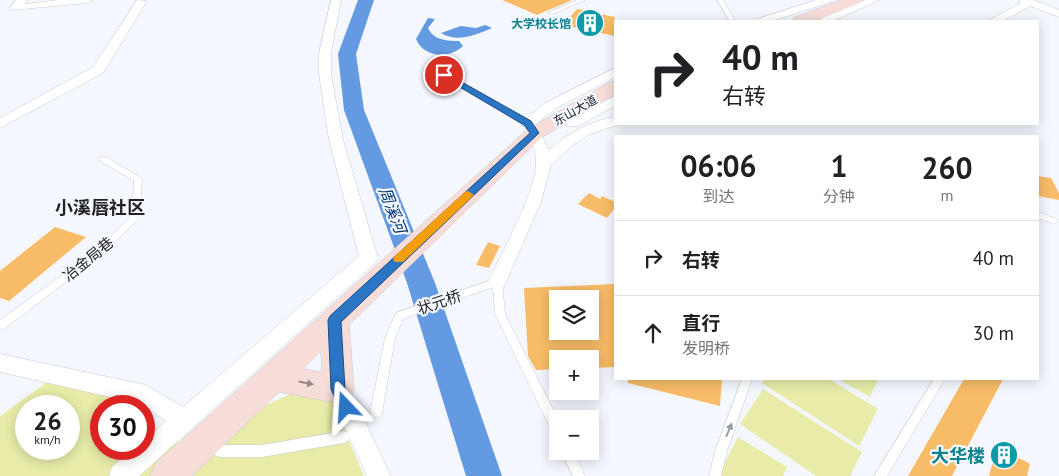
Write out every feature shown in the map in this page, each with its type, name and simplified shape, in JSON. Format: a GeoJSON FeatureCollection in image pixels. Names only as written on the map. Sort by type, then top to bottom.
{"type":"FeatureCollection","features":[{"type":"Feature","properties":{"kind":"main road"},"geometry":{"type":"LineString","coordinates":[[803,20],[855,0]]}},
{"type":"Feature","properties":{"kind":"main road","name":"东山大道"},"geometry":{"type":"LineString","coordinates":[[167,476],[450,212],[531,128],[614,87]]}},
{"type":"Feature","properties":{"kind":"main road"},"geometry":{"type":"LineString","coordinates":[[274,377],[338,389],[334,320]]}},
{"type":"Feature","properties":{"kind":"street"},"geometry":{"type":"LineString","coordinates":[[22,0],[15,8],[88,0]]}},
{"type":"Feature","properties":{"kind":"street"},"geometry":{"type":"LineString","coordinates":[[121,476],[185,424],[370,258],[336,140],[325,74],[325,53],[336,0]]}},
{"type":"Feature","properties":{"kind":"street"},"geometry":{"type":"LineString","coordinates":[[764,20],[827,0]]}},
{"type":"Feature","properties":{"kind":"street"},"geometry":{"type":"LineString","coordinates":[[826,20],[874,0]]}},
{"type":"Feature","properties":{"kind":"street"},"geometry":{"type":"LineString","coordinates":[[0,124],[98,70],[142,1]]}},
{"type":"Feature","properties":{"kind":"street"},"geometry":{"type":"LineString","coordinates":[[996,20],[1026,1],[1059,14]]}},
{"type":"Feature","properties":{"kind":"street"},"geometry":{"type":"LineString","coordinates":[[497,282],[541,181],[544,163],[531,128],[550,106],[614,73]]}},
{"type":"Feature","properties":{"kind":"street"},"geometry":{"type":"LineString","coordinates":[[573,123],[614,101]]}},
{"type":"Feature","properties":{"kind":"street"},"geometry":{"type":"LineString","coordinates":[[544,163],[573,137],[604,122],[614,121]]}},
{"type":"Feature","properties":{"kind":"street"},"geometry":{"type":"LineString","coordinates":[[0,363],[146,395],[185,424]]}},
{"type":"Feature","properties":{"kind":"street"},"geometry":{"type":"LineString","coordinates":[[338,389],[379,476]]}},
{"type":"Feature","properties":{"kind":"lane"},"geometry":{"type":"LineString","coordinates":[[551,13],[582,0]]}},
{"type":"Feature","properties":{"kind":"lane"},"geometry":{"type":"LineString","coordinates":[[720,0],[731,19]]}},
{"type":"Feature","properties":{"kind":"lane"},"geometry":{"type":"LineString","coordinates":[[444,75],[531,128]]}},
{"type":"Feature","properties":{"kind":"lane","name":"冶金局巷"},"geometry":{"type":"LineString","coordinates":[[0,326],[102,251],[136,217],[138,180],[103,159]]}},
{"type":"Feature","properties":{"kind":"lane"},"geometry":{"type":"LineString","coordinates":[[1039,215],[1054,221]]}},
{"type":"Feature","properties":{"kind":"lane"},"geometry":{"type":"LineString","coordinates":[[497,282],[500,314],[549,414]]}},
{"type":"Feature","properties":{"kind":"lane","name":"状元桥"},"geometry":{"type":"LineString","coordinates":[[376,413],[390,338],[399,316],[497,282]]}},
{"type":"Feature","properties":{"kind":"lane"},"geometry":{"type":"LineString","coordinates":[[715,476],[718,459],[747,380]]}},
{"type":"Feature","properties":{"kind":"lane"},"geometry":{"type":"LineString","coordinates":[[880,476],[939,380]]}},
{"type":"Feature","properties":{"kind":"lane"},"geometry":{"type":"LineString","coordinates":[[219,451],[262,450],[344,437]]}},
{"type":"Feature","properties":{"kind":"lane"},"geometry":{"type":"LineString","coordinates":[[571,460],[579,476]]}},
{"type":"Feature","properties":{"kind":"green space"},"geometry":{"type":"Polygon","coordinates":[[[68,367],[109,395],[90,395],[90,460],[155,460],[155,427],[205,461],[264,406],[301,389],[330,396],[364,476],[0,476],[0,416],[15,405],[15,460],[80,460],[80,395],[29,395],[68,367]]]}},
{"type":"Feature","properties":{"kind":"green space"},"geometry":{"type":"Polygon","coordinates":[[[764,380],[831,380],[878,409],[859,446],[762,383],[764,380]]]}},
{"type":"Feature","properties":{"kind":"green space"},"geometry":{"type":"Polygon","coordinates":[[[840,380],[878,380],[870,397],[840,380]]]}},
{"type":"Feature","properties":{"kind":"green space"},"geometry":{"type":"Polygon","coordinates":[[[763,389],[862,452],[850,476],[816,476],[740,424],[763,389]]]}},
{"type":"Feature","properties":{"kind":"green space"},"geometry":{"type":"Polygon","coordinates":[[[738,437],[787,467],[783,476],[718,476],[738,437]]]}},
{"type":"Feature","properties":{"kind":"water"},"geometry":{"type":"Polygon","coordinates":[[[428,18],[435,19],[428,28],[433,35],[445,40],[459,41],[463,46],[444,55],[425,50],[416,39],[428,18]]]}},
{"type":"Feature","properties":{"kind":"water"},"geometry":{"type":"Polygon","coordinates":[[[485,25],[492,28],[467,37],[453,37],[441,33],[461,26],[476,28],[485,25]]]}},
{"type":"Feature","properties":{"kind":"building"},"geometry":{"type":"Polygon","coordinates":[[[502,0],[572,0],[537,15],[502,0]]]}},
{"type":"Feature","properties":{"kind":"building","name":"大学校长馆"},"geometry":{"type":"Polygon","coordinates":[[[577,9],[615,17],[614,36],[563,25],[577,9]]]}},
{"type":"Feature","properties":{"kind":"building"},"geometry":{"type":"Polygon","coordinates":[[[1039,176],[1051,178],[1059,193],[1059,200],[1039,196],[1039,176]]]}},
{"type":"Feature","properties":{"kind":"building"},"geometry":{"type":"Polygon","coordinates":[[[589,193],[600,199],[602,196],[614,202],[614,209],[607,218],[578,204],[589,193]]]}},
{"type":"Feature","properties":{"kind":"building"},"geometry":{"type":"Polygon","coordinates":[[[55,227],[86,237],[9,301],[0,298],[0,271],[55,227]]]}},
{"type":"Feature","properties":{"kind":"building"},"geometry":{"type":"Polygon","coordinates":[[[488,242],[500,246],[489,268],[476,265],[488,242]]]}},
{"type":"Feature","properties":{"kind":"building"},"geometry":{"type":"Polygon","coordinates":[[[614,284],[614,367],[599,368],[599,350],[549,350],[549,369],[536,370],[528,356],[524,288],[614,284]]]}},
{"type":"Feature","properties":{"kind":"building"},"geometry":{"type":"Polygon","coordinates":[[[628,380],[722,380],[720,406],[628,383],[628,380]]]}},
{"type":"Feature","properties":{"kind":"building"},"geometry":{"type":"Polygon","coordinates":[[[963,380],[1002,380],[952,476],[908,476],[963,380]]]}},
{"type":"Feature","properties":{"kind":"building","name":"大华楼"},"geometry":{"type":"Polygon","coordinates":[[[997,446],[1030,464],[1027,476],[989,476],[997,446]]]}},
{"type":"Feature","properties":{"kind":"waterway","name":"周溪河"},"geometry":{"type":"LineString","coordinates":[[366,0],[347,54],[354,110],[421,283],[484,476]]}},
{"type":"Feature","properties":{"kind":"slow traffic"},"geometry":{"type":"LineString","coordinates":[[399,259],[468,195]]}},
{"type":"Feature","properties":{"kind":"place","name":"大学校长馆"},"geometry":{"type":"Point","coordinates":[590,23]}},
{"type":"Feature","properties":{"kind":"place","name":"大华楼"},"geometry":{"type":"Point","coordinates":[1004,455]}},
{"type":"Feature","properties":{"kind":"district","name":"小溪唇社区"},"geometry":{"type":"Point","coordinates":[100,207]}},
{"type":"Feature","properties":{"kind":"route"},"geometry":{"type":"LineString","coordinates":[[346,407],[338,389],[334,320],[535,133],[528,123],[444,75]]}}]}
